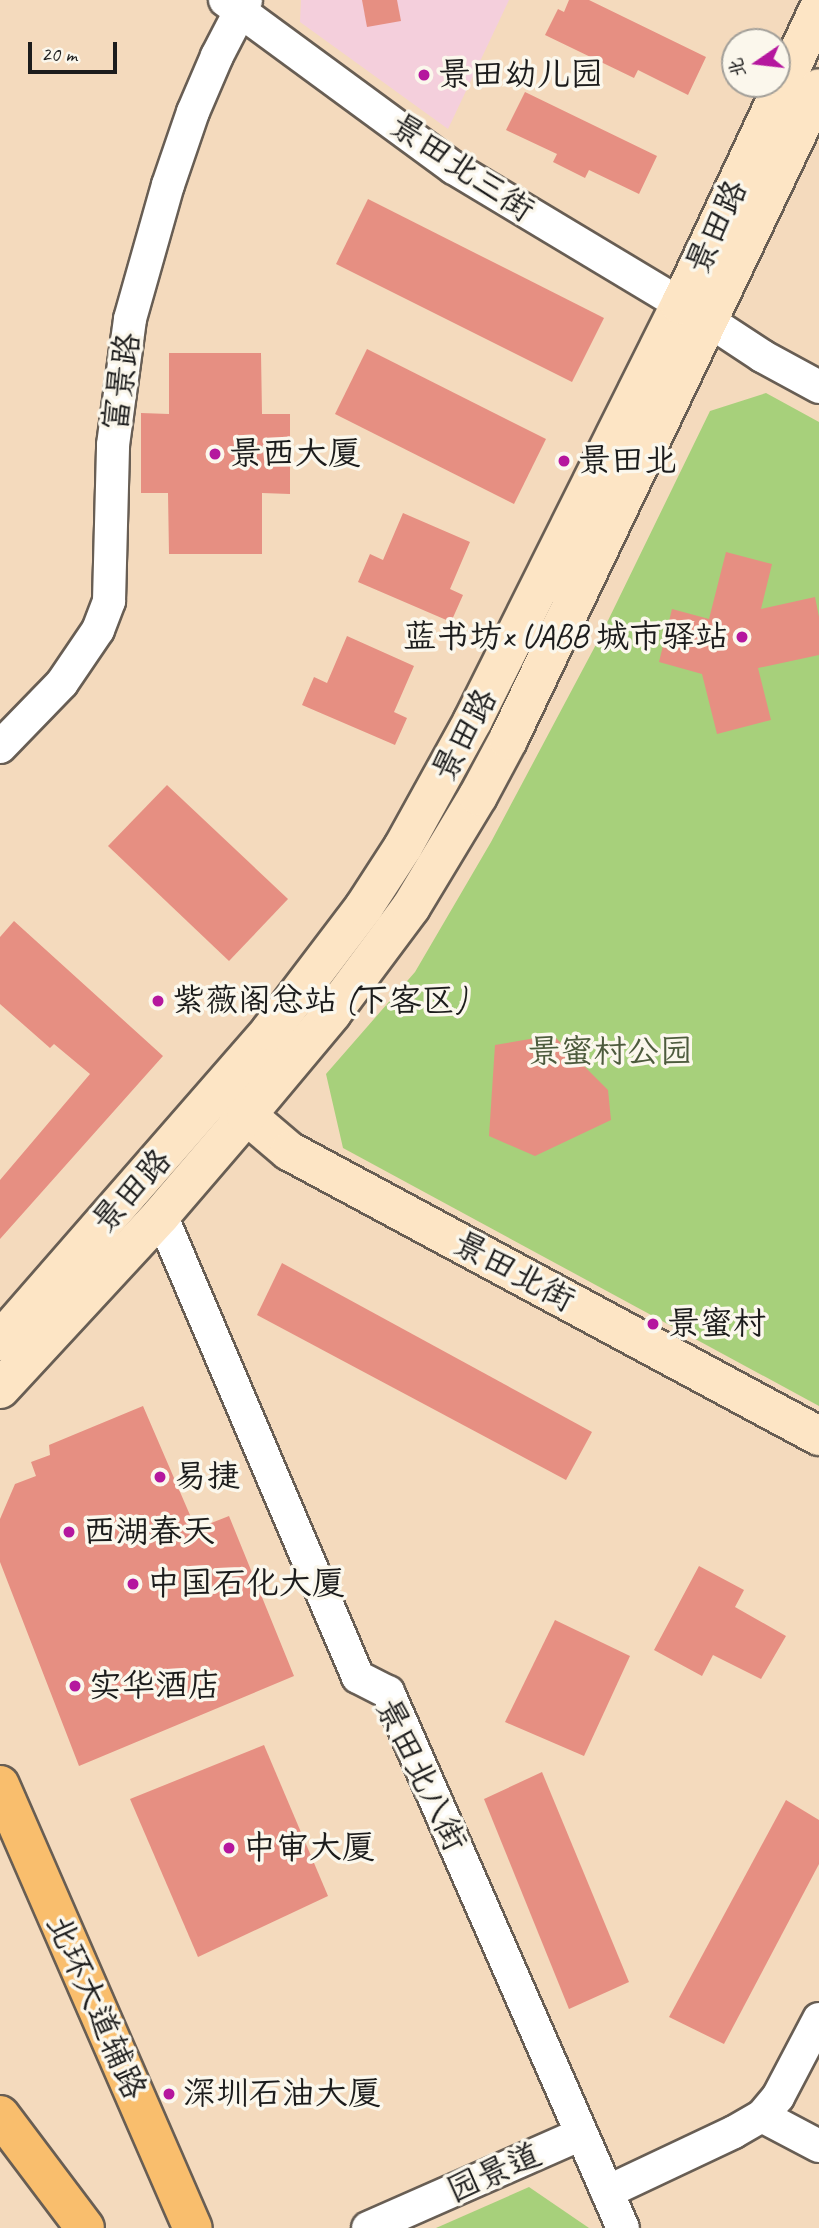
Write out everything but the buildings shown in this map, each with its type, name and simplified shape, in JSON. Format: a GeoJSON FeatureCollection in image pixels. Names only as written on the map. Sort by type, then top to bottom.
{"type":"FeatureCollection","features":[{"type":"Feature","properties":{"kind":"main road","name":"景田路"},"geometry":{"type":"LineString","coordinates":[[0,1340],[233,1104],[340,1002],[411,907],[478,796],[695,313],[819,8]]}},
{"type":"Feature","properties":{"kind":"main road","name":"景田路"},"geometry":{"type":"LineString","coordinates":[[695,313],[819,88]]}},
{"type":"Feature","properties":{"kind":"main road","name":"景田路"},"geometry":{"type":"LineString","coordinates":[[0,1390],[161,1214],[233,1104]]}},
{"type":"Feature","properties":{"kind":"main road","name":"景田北街"},"geometry":{"type":"LineString","coordinates":[[233,1104],[289,1151],[819,1436]]}},
{"type":"Feature","properties":{"kind":"main road","name":"北环大道辅路"},"geometry":{"type":"LineString","coordinates":[[0,1786],[193,2228]]}},
{"type":"Feature","properties":{"kind":"main road"},"geometry":{"type":"LineString","coordinates":[[0,2115],[85,2228]]}},
{"type":"Feature","properties":{"kind":"street","name":"景田北三街"},"geometry":{"type":"LineString","coordinates":[[237,4],[454,168],[762,356],[819,387]]}},
{"type":"Feature","properties":{"kind":"street","name":"富景路"},"geometry":{"type":"LineString","coordinates":[[0,747],[62,683],[98,630],[109,601],[113,445],[130,318],[168,185],[193,112],[237,4]]}},
{"type":"Feature","properties":{"kind":"street","name":"景田北三街"},"geometry":{"type":"LineString","coordinates":[[695,313],[768,344],[819,372]]}},
{"type":"Feature","properties":{"kind":"street","name":"景田北八街"},"geometry":{"type":"LineString","coordinates":[[161,1214],[358,1677],[388,1692],[623,2228]]}},
{"type":"Feature","properties":{"kind":"street"},"geometry":{"type":"LineString","coordinates":[[607,2192],[762,2116],[778,2097],[819,2018]]}},
{"type":"Feature","properties":{"kind":"street"},"geometry":{"type":"LineString","coordinates":[[762,2116],[819,2146]]}},
{"type":"Feature","properties":{"kind":"street","name":"园景道"},"geometry":{"type":"LineString","coordinates":[[368,2228],[581,2133]]}},
{"type":"Feature","properties":{"kind":"shaded area","name":"景田幼儿园"},"geometry":{"type":"Polygon","coordinates":[[[301,0],[509,0],[448,129],[300,22],[301,0]]]}},
{"type":"Feature","properties":{"kind":"green space","name":"景蜜村公园"},"geometry":{"type":"Polygon","coordinates":[[[766,393],[819,422],[819,1406],[343,1148],[326,1074],[415,972],[491,842],[600,637],[710,411],[766,393]]]}},
{"type":"Feature","properties":{"kind":"green space"},"geometry":{"type":"Polygon","coordinates":[[[529,2187],[589,2228],[436,2228],[529,2187]]]}},
{"type":"Feature","properties":{"kind":"place","name":"景田幼儿园"},"geometry":{"type":"Point","coordinates":[424,75]}},
{"type":"Feature","properties":{"kind":"place","name":"景西大厦"},"geometry":{"type":"Point","coordinates":[215,454]}},
{"type":"Feature","properties":{"kind":"place","name":"景田北"},"geometry":{"type":"Point","coordinates":[564,461]}},
{"type":"Feature","properties":{"kind":"place","name":"蓝书坊x UABB 城市驿站"},"geometry":{"type":"Point","coordinates":[742,637]}},
{"type":"Feature","properties":{"kind":"place","name":"紫薇阁总站 (下客区)"},"geometry":{"type":"Point","coordinates":[158,1001]}},
{"type":"Feature","properties":{"kind":"place","name":"景蜜村"},"geometry":{"type":"Point","coordinates":[653,1324]}},
{"type":"Feature","properties":{"kind":"place","name":"易捷"},"geometry":{"type":"Point","coordinates":[160,1477]}},
{"type":"Feature","properties":{"kind":"place","name":"西湖春天"},"geometry":{"type":"Point","coordinates":[69,1532]}},
{"type":"Feature","properties":{"kind":"place","name":"中国石化大厦"},"geometry":{"type":"Point","coordinates":[133,1584]}},
{"type":"Feature","properties":{"kind":"place","name":"实华酒店"},"geometry":{"type":"Point","coordinates":[75,1686]}},
{"type":"Feature","properties":{"kind":"place","name":"中审大厦"},"geometry":{"type":"Point","coordinates":[229,1848]}},
{"type":"Feature","properties":{"kind":"place","name":"深圳石油大厦"},"geometry":{"type":"Point","coordinates":[169,2094]}}]}
